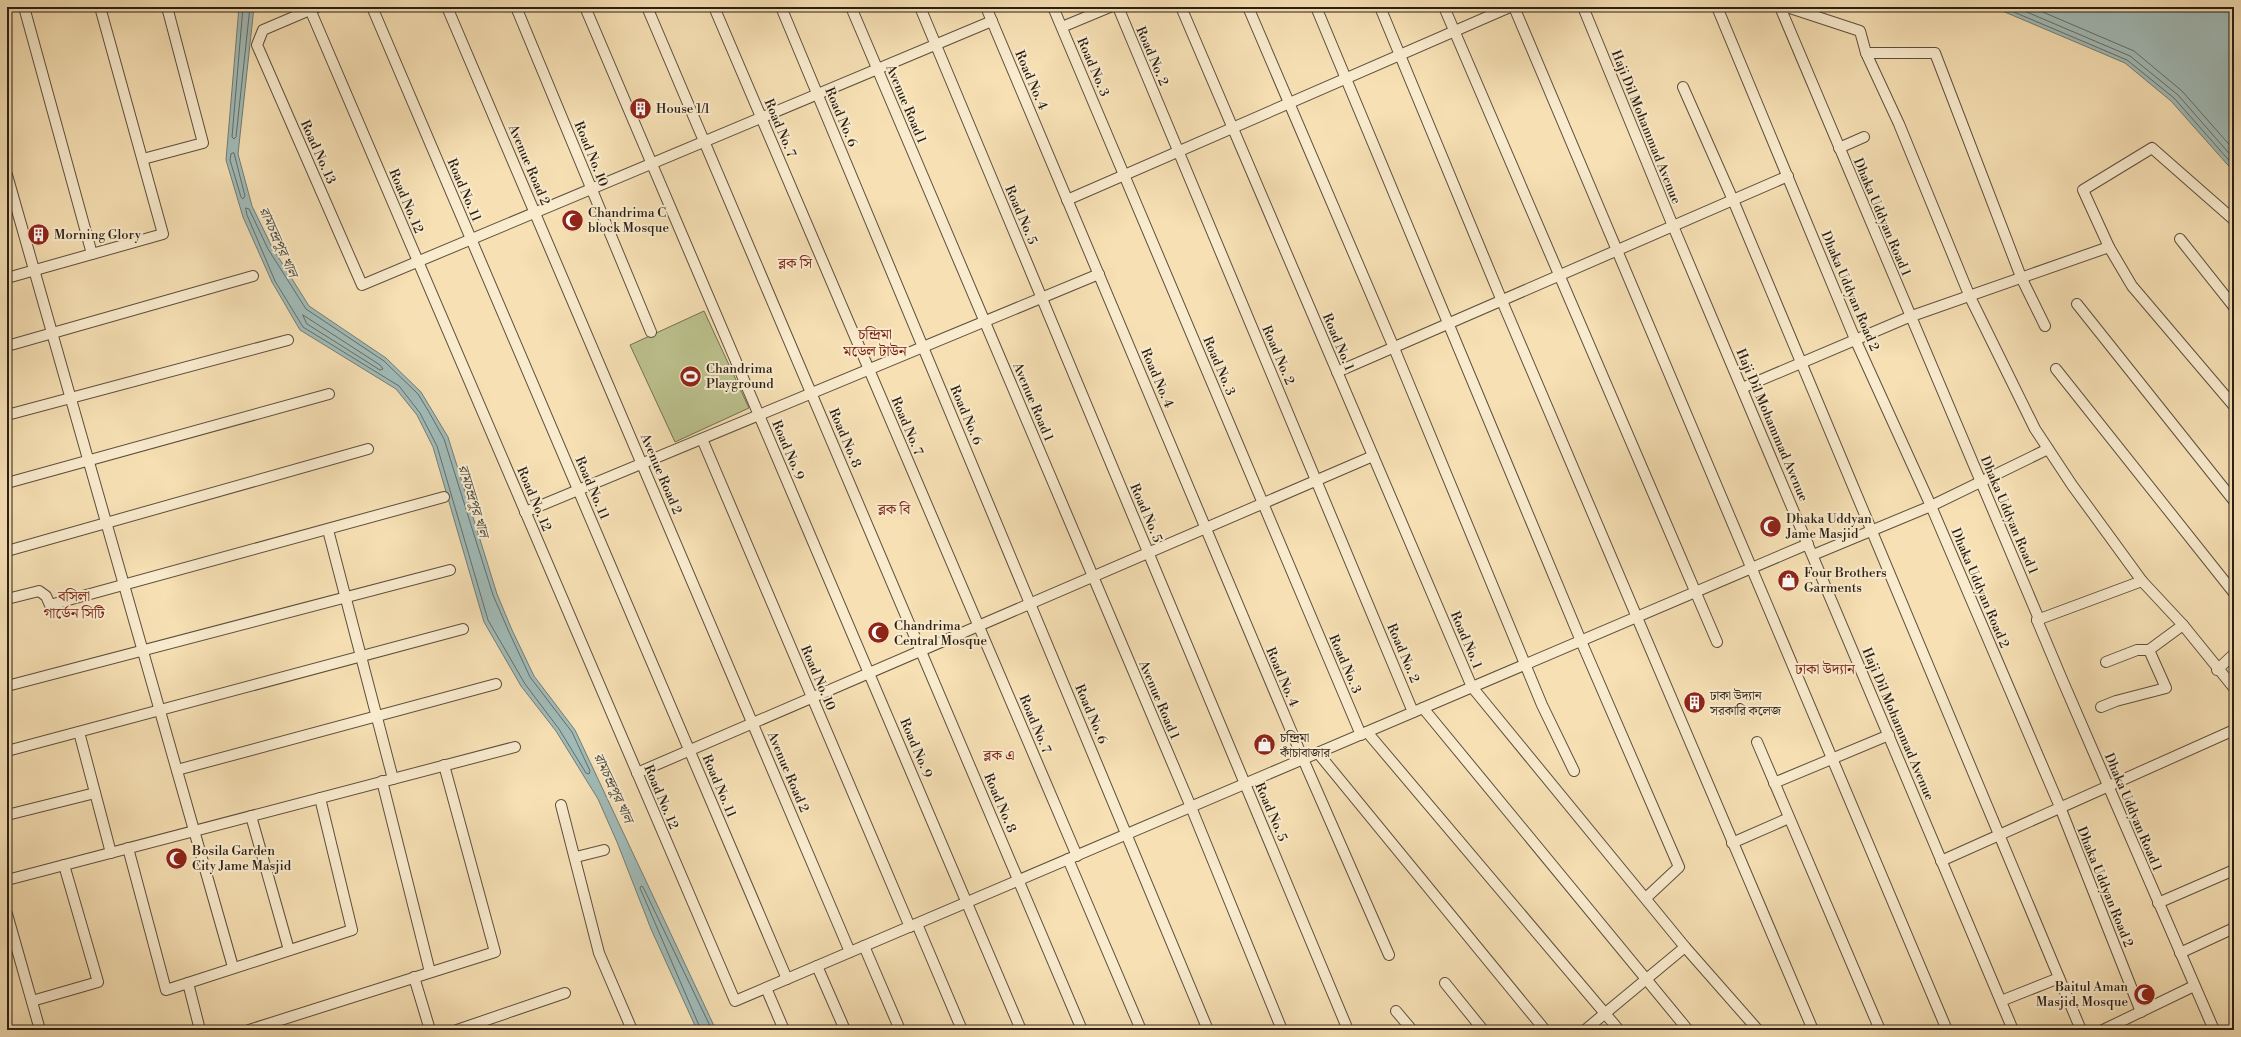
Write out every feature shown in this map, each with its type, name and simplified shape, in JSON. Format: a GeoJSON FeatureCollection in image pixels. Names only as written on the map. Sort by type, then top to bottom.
{"type":"FeatureCollection","features":[{"type":"Feature","properties":{"kind":"street"},"geometry":{"type":"LineString","coordinates":[[24,7],[92,254]]}},
{"type":"Feature","properties":{"kind":"street"},"geometry":{"type":"LineString","coordinates":[[7,278],[164,234],[100,7]]}},
{"type":"Feature","properties":{"kind":"street"},"geometry":{"type":"LineString","coordinates":[[143,160],[203,143],[167,7]]}},
{"type":"Feature","properties":{"kind":"street","name":"Road No. 11"},"geometry":{"type":"LineString","coordinates":[[372,7],[788,979]]}},
{"type":"Feature","properties":{"kind":"street","name":"Avenue Road 2"},"geometry":{"type":"LineString","coordinates":[[447,7],[850,952]]}},
{"type":"Feature","properties":{"kind":"street","name":"Road No. 10"},"geometry":{"type":"LineString","coordinates":[[516,7],[651,332]]}},
{"type":"Feature","properties":{"kind":"street","name":"Road No. 9"},"geometry":{"type":"LineString","coordinates":[[585,7],[1021,1030]]}},
{"type":"Feature","properties":{"kind":"street","name":"Road No. 8"},"geometry":{"type":"LineString","coordinates":[[647,7],[1082,1030]]}},
{"type":"Feature","properties":{"kind":"street","name":"Road No. 7"},"geometry":{"type":"LineString","coordinates":[[714,7],[979,626],[1073,857],[1141,1030]]}},
{"type":"Feature","properties":{"kind":"street","name":"Road No. 6"},"geometry":{"type":"LineString","coordinates":[[781,7],[1128,834],[1208,1030]]}},
{"type":"Feature","properties":{"kind":"street","name":"Avenue Road 1"},"geometry":{"type":"LineString","coordinates":[[851,7],[1191,807],[1282,1030]]}},
{"type":"Feature","properties":{"kind":"street","name":"Road No. 5"},"geometry":{"type":"LineString","coordinates":[[920,7],[1348,1030]]}},
{"type":"Feature","properties":{"kind":"street","name":"Road No. 4"},"geometry":{"type":"LineString","coordinates":[[986,7],[1303,760],[1389,954]]}},
{"type":"Feature","properties":{"kind":"street","name":"Road No. 3"},"geometry":{"type":"LineString","coordinates":[[1053,7],[1263,503],[1364,733],[1606,1013],[1619,1030]]}},
{"type":"Feature","properties":{"kind":"street"},"geometry":{"type":"LineString","coordinates":[[1062,27],[1110,7]]}},
{"type":"Feature","properties":{"kind":"street","name":"Road No. 2"},"geometry":{"type":"LineString","coordinates":[[1118,7],[1316,480],[1418,710],[1688,1030]]}},
{"type":"Feature","properties":{"kind":"street","name":"Road No. 1"},"geometry":{"type":"LineString","coordinates":[[1181,7],[1472,688],[1647,897],[1685,946],[1758,1030]]}},
{"type":"Feature","properties":{"kind":"street"},"geometry":{"type":"LineString","coordinates":[[1248,7],[1394,348],[1542,705],[1574,771]]}},
{"type":"Feature","properties":{"kind":"street"},"geometry":{"type":"LineString","coordinates":[[1316,7],[1581,641],[1679,867],[1647,897]]}},
{"type":"Feature","properties":{"kind":"street"},"geometry":{"type":"LineString","coordinates":[[1380,7],[1401,54],[1502,301],[1813,1030]]}},
{"type":"Feature","properties":{"kind":"street"},"geometry":{"type":"LineString","coordinates":[[1444,7],[1717,642]]}},
{"type":"Feature","properties":{"kind":"street"},"geometry":{"type":"LineString","coordinates":[[1067,200],[1510,7]]}},
{"type":"Feature","properties":{"kind":"street"},"geometry":{"type":"LineString","coordinates":[[1514,7],[1947,1030]]}},
{"type":"Feature","properties":{"kind":"street","name":"Haji Dil Mohammad Avenue"},"geometry":{"type":"LineString","coordinates":[[1583,7],[1673,226],[2013,1030]]}},
{"type":"Feature","properties":{"kind":"street","name":"Dhaka Uddyan Road 2"},"geometry":{"type":"LineString","coordinates":[[1716,7],[1855,339],[1931,506],[2060,807],[2141,1012]]}},
{"type":"Feature","properties":{"kind":"street","name":"Dhaka Uddyan Road 1"},"geometry":{"type":"LineString","coordinates":[[1780,7],[1909,317],[2039,619],[2037,620],[2158,904],[2214,1030]]}},
{"type":"Feature","properties":{"kind":"street"},"geometry":{"type":"LineString","coordinates":[[1787,7],[1860,30],[1866,53],[1899,124],[1970,297],[2007,375],[2035,429],[2142,581],[2183,625],[2217,670],[2234,688]]}},
{"type":"Feature","properties":{"kind":"street","name":"Road No. 13"},"geometry":{"type":"LineString","coordinates":[[312,8],[263,30],[257,46],[362,285],[418,262]]}},
{"type":"Feature","properties":{"kind":"street","name":"Road No. 12"},"geometry":{"type":"LineString","coordinates":[[312,8],[418,262],[735,1001],[766,988]]}},
{"type":"Feature","properties":{"kind":"street"},"geometry":{"type":"LineString","coordinates":[[418,262],[992,21]]}},
{"type":"Feature","properties":{"kind":"street"},"geometry":{"type":"LineString","coordinates":[[1866,53],[1935,52],[2021,277],[2045,326]]}},
{"type":"Feature","properties":{"kind":"street"},"geometry":{"type":"LineString","coordinates":[[1683,87],[1733,200],[2081,1030]]}},
{"type":"Feature","properties":{"kind":"street"},"geometry":{"type":"LineString","coordinates":[[1839,148],[1864,137]]}},
{"type":"Feature","properties":{"kind":"street"},"geometry":{"type":"LineString","coordinates":[[2234,220],[2152,148],[2083,190],[2109,247],[2132,286],[2234,406]]}},
{"type":"Feature","properties":{"kind":"street"},"geometry":{"type":"LineString","coordinates":[[7,175],[233,967]]}},
{"type":"Feature","properties":{"kind":"street"},"geometry":{"type":"LineString","coordinates":[[1337,372],[1788,176]]}},
{"type":"Feature","properties":{"kind":"street"},"geometry":{"type":"LineString","coordinates":[[2180,239],[2234,307]]}},
{"type":"Feature","properties":{"kind":"street"},"geometry":{"type":"LineString","coordinates":[[1742,388],[1909,317],[1970,297],[2021,277],[2109,247]]}},
{"type":"Feature","properties":{"kind":"street"},"geometry":{"type":"LineString","coordinates":[[525,512],[1099,274]]}},
{"type":"Feature","properties":{"kind":"street"},"geometry":{"type":"LineString","coordinates":[[7,346],[253,276]]}},
{"type":"Feature","properties":{"kind":"street"},"geometry":{"type":"LineString","coordinates":[[2077,304],[2234,500]]}},
{"type":"Feature","properties":{"kind":"street"},"geometry":{"type":"LineString","coordinates":[[7,415],[288,340]]}},
{"type":"Feature","properties":{"kind":"street"},"geometry":{"type":"LineString","coordinates":[[2056,369],[2234,593]]}},
{"type":"Feature","properties":{"kind":"street"},"geometry":{"type":"LineString","coordinates":[[7,483],[329,394]]}},
{"type":"Feature","properties":{"kind":"street","name":"Road No. 10"},"geometry":{"type":"LineString","coordinates":[[702,439],[812,697],[962,1030]]}},
{"type":"Feature","properties":{"kind":"street"},"geometry":{"type":"LineString","coordinates":[[7,550],[368,449]]}},
{"type":"Feature","properties":{"kind":"street"},"geometry":{"type":"LineString","coordinates":[[1813,555],[1931,506],[2048,449]]}},
{"type":"Feature","properties":{"kind":"street"},"geometry":{"type":"LineString","coordinates":[[637,773],[1373,456]]}},
{"type":"Feature","properties":{"kind":"street"},"geometry":{"type":"LineString","coordinates":[[7,599],[39,591],[46,596],[50,605],[444,497]]}},
{"type":"Feature","properties":{"kind":"street"},"geometry":{"type":"LineString","coordinates":[[328,530],[393,779]]}},
{"type":"Feature","properties":{"kind":"street"},"geometry":{"type":"LineString","coordinates":[[784,1030],[766,988],[1808,544]]}},
{"type":"Feature","properties":{"kind":"street"},"geometry":{"type":"LineString","coordinates":[[7,686],[450,570]]}},
{"type":"Feature","properties":{"kind":"street"},"geometry":{"type":"LineString","coordinates":[[2037,620],[2142,581]]}},
{"type":"Feature","properties":{"kind":"street"},"geometry":{"type":"LineString","coordinates":[[2106,662],[2137,650],[2149,650],[2183,625]]}},
{"type":"Feature","properties":{"kind":"street"},"geometry":{"type":"LineString","coordinates":[[7,751],[463,629]]}},
{"type":"Feature","properties":{"kind":"street"},"geometry":{"type":"LineString","coordinates":[[2101,707],[2166,688],[2149,650]]}},
{"type":"Feature","properties":{"kind":"street"},"geometry":{"type":"LineString","coordinates":[[2217,670],[2234,654]]}},
{"type":"Feature","properties":{"kind":"street"},"geometry":{"type":"LineString","coordinates":[[177,770],[496,684]]}},
{"type":"Feature","properties":{"kind":"street"},"geometry":{"type":"LineString","coordinates":[[1941,861],[2234,730]]}},
{"type":"Feature","properties":{"kind":"street"},"geometry":{"type":"LineString","coordinates":[[79,732],[110,853]]}},
{"type":"Feature","properties":{"kind":"street"},"geometry":{"type":"LineString","coordinates":[[1774,783],[1889,735]]}},
{"type":"Feature","properties":{"kind":"street"},"geometry":{"type":"LineString","coordinates":[[1757,742],[1880,1030]]}},
{"type":"Feature","properties":{"kind":"street"},"geometry":{"type":"LineString","coordinates":[[7,880],[515,747]]}},
{"type":"Feature","properties":{"kind":"street"},"geometry":{"type":"LineString","coordinates":[[1318,753],[1545,1030]]}},
{"type":"Feature","properties":{"kind":"street"},"geometry":{"type":"LineString","coordinates":[[249,1030],[495,952],[444,765]]}},
{"type":"Feature","properties":{"kind":"street"},"geometry":{"type":"LineString","coordinates":[[382,781],[430,972]]}},
{"type":"Feature","properties":{"kind":"street"},"geometry":{"type":"LineString","coordinates":[[7,815],[95,793]]}},
{"type":"Feature","properties":{"kind":"street"},"geometry":{"type":"LineString","coordinates":[[128,848],[166,990],[233,967],[352,930],[320,798]]}},
{"type":"Feature","properties":{"kind":"street"},"geometry":{"type":"LineString","coordinates":[[561,805],[576,857],[599,953],[632,1030]]}},
{"type":"Feature","properties":{"kind":"street"},"geometry":{"type":"LineString","coordinates":[[251,816],[290,950]]}},
{"type":"Feature","properties":{"kind":"street"},"geometry":{"type":"LineString","coordinates":[[1732,843],[1789,818]]}},
{"type":"Feature","properties":{"kind":"street"},"geometry":{"type":"LineString","coordinates":[[576,857],[604,850]]}},
{"type":"Feature","properties":{"kind":"street"},"geometry":{"type":"LineString","coordinates":[[32,1001],[98,982],[64,865]]}},
{"type":"Feature","properties":{"kind":"street"},"geometry":{"type":"LineString","coordinates":[[2158,904],[2234,870]]}},
{"type":"Feature","properties":{"kind":"street"},"geometry":{"type":"LineString","coordinates":[[7,914],[40,1030]]}},
{"type":"Feature","properties":{"kind":"street"},"geometry":{"type":"LineString","coordinates":[[2180,953],[2234,928]]}},
{"type":"Feature","properties":{"kind":"street"},"geometry":{"type":"LineString","coordinates":[[864,946],[900,1030]]}},
{"type":"Feature","properties":{"kind":"street"},"geometry":{"type":"LineString","coordinates":[[1585,1030],[1685,946]]}},
{"type":"Feature","properties":{"kind":"street"},"geometry":{"type":"LineString","coordinates":[[817,966],[845,1030]]}},
{"type":"Feature","properties":{"kind":"street"},"geometry":{"type":"LineString","coordinates":[[414,977],[430,1030]]}},
{"type":"Feature","properties":{"kind":"street"},"geometry":{"type":"LineString","coordinates":[[2001,1001],[2059,978]]}},
{"type":"Feature","properties":{"kind":"street"},"geometry":{"type":"LineString","coordinates":[[188,983],[200,1030]]}},
{"type":"Feature","properties":{"kind":"street"},"geometry":{"type":"LineString","coordinates":[[1445,983],[1483,1030]]}},
{"type":"Feature","properties":{"kind":"street"},"geometry":{"type":"LineString","coordinates":[[2103,1030],[2194,986]]}},
{"type":"Feature","properties":{"kind":"street"},"geometry":{"type":"LineString","coordinates":[[456,1030],[565,993]]}},
{"type":"Feature","properties":{"kind":"street"},"geometry":{"type":"LineString","coordinates":[[1396,1011],[1412,1030]]}},
{"type":"Feature","properties":{"kind":"green space","name":"Chandrima Playground"},"geometry":{"type":"Polygon","coordinates":[[[704,311],[749,408],[675,442],[630,345],[704,311]]]}},
{"type":"Feature","properties":{"kind":"water"},"geometry":{"type":"Polygon","coordinates":[[[239,7],[254,7],[238,154],[252,206],[272,247],[309,306],[386,358],[421,392],[448,437],[497,594],[512,630],[534,676],[575,730],[716,1030],[697,1030],[651,929],[617,842],[598,799],[556,731],[521,686],[484,622],[433,447],[417,415],[396,389],[300,330],[272,282],[243,217],[226,160],[239,7]]]}},
{"type":"Feature","properties":{"kind":"water"},"geometry":{"type":"Polygon","coordinates":[[[1993,7],[2234,7],[2234,172],[2171,101],[2125,63],[1993,7]]]}},
{"type":"Feature","properties":{"kind":"place","name":"House 1/1"},"geometry":{"type":"Point","coordinates":[641,109]}},
{"type":"Feature","properties":{"kind":"place","name":"Chandrima C block Mosque"},"geometry":{"type":"Point","coordinates":[572,220]}},
{"type":"Feature","properties":{"kind":"place","name":"Morning Glory"},"geometry":{"type":"Point","coordinates":[39,235]}},
{"type":"Feature","properties":{"kind":"place","name":"Chandrima Playground"},"geometry":{"type":"Point","coordinates":[690,376]}},
{"type":"Feature","properties":{"kind":"place","name":"Dhaka Uddyan Jame Masjid"},"geometry":{"type":"Point","coordinates":[1771,526]}},
{"type":"Feature","properties":{"kind":"place","name":"Four Brothers Garments"},"geometry":{"type":"Point","coordinates":[1788,580]}},
{"type":"Feature","properties":{"kind":"place","name":"Chandrima Central Mosque"},"geometry":{"type":"Point","coordinates":[879,633]}},
{"type":"Feature","properties":{"kind":"place","name":"ঢাকা উদ্যান সরকারি কলেজ"},"geometry":{"type":"Point","coordinates":[1695,703]}},
{"type":"Feature","properties":{"kind":"place","name":"চন্দ্রিমা কাঁচাবাজার"},"geometry":{"type":"Point","coordinates":[1264,745]}},
{"type":"Feature","properties":{"kind":"place","name":"Bosila Garden City Jame Masjid"},"geometry":{"type":"Point","coordinates":[177,858]}},
{"type":"Feature","properties":{"kind":"place","name":"Baitul Aman Masjid, Mosque"},"geometry":{"type":"Point","coordinates":[2144,994]}},
{"type":"Feature","properties":{"kind":"district","name":"ব্লক সি"},"geometry":{"type":"Point","coordinates":[795,263]}},
{"type":"Feature","properties":{"kind":"district","name":"চন্দ্রিমা মডেল টাউন"},"geometry":{"type":"Point","coordinates":[875,342]}},
{"type":"Feature","properties":{"kind":"district","name":"ব্লক বি"},"geometry":{"type":"Point","coordinates":[894,509]}},
{"type":"Feature","properties":{"kind":"district","name":"বসিলা গার্ডেন সিটি"},"geometry":{"type":"Point","coordinates":[74,604]}},
{"type":"Feature","properties":{"kind":"district","name":"ঢাকা উদ্যান"},"geometry":{"type":"Point","coordinates":[1825,669]}},
{"type":"Feature","properties":{"kind":"district","name":"ব্লক এ"},"geometry":{"type":"Point","coordinates":[999,755]}},
{"type":"Feature","properties":{"kind":"water label","name":"রামচন্দ্রপুর খাল"},"geometry":{"type":"Point","coordinates":[278,242]}},
{"type":"Feature","properties":{"kind":"water label","name":"রামচন্দ্রপুর খাল"},"geometry":{"type":"Point","coordinates":[473,501]}},
{"type":"Feature","properties":{"kind":"water label","name":"রামচন্দ্রপুর খাল"},"geometry":{"type":"Point","coordinates":[613,788]}}]}
